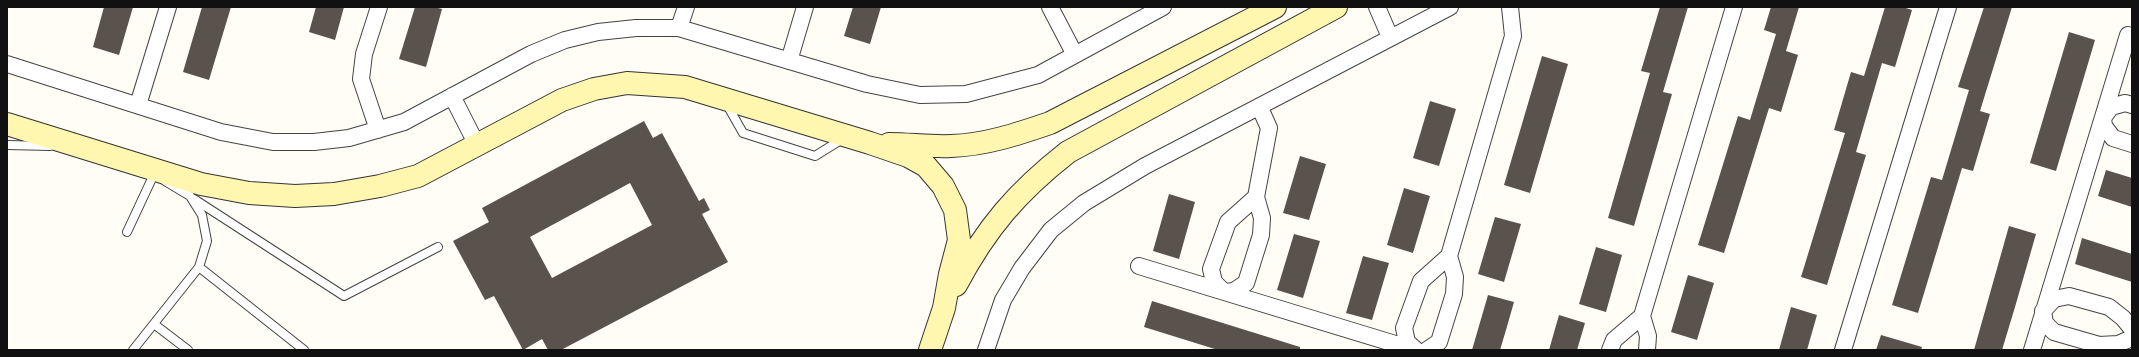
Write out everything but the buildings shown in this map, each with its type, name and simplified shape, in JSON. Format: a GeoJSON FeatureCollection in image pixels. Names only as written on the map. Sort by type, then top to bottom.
{"type":"FeatureCollection","features":[{"type":"Feature","properties":{"kind":"main road"},"geometry":{"type":"LineString","coordinates":[[870,143],[950,146],[981,143],[1013,135],[1050,123],[1082,108],[1275,7]]}},
{"type":"Feature","properties":{"kind":"main road"},"geometry":{"type":"LineString","coordinates":[[944,308],[970,258],[1003,212],[1042,172],[1068,152],[1336,7]]}},
{"type":"Feature","properties":{"kind":"main road"},"geometry":{"type":"LineString","coordinates":[[7,124],[154,171],[201,184],[249,193],[295,196],[334,194],[380,186],[418,176],[562,100],[594,89],[627,83],[685,87],[870,143],[908,156],[926,166],[943,186],[956,210],[959,240],[950,274],[944,308],[930,350]]}},
{"type":"Feature","properties":{"kind":"street"},"geometry":{"type":"LineString","coordinates":[[138,105],[168,7]]}},
{"type":"Feature","properties":{"kind":"street"},"geometry":{"type":"LineString","coordinates":[[378,130],[361,79],[364,54],[379,7]]}},
{"type":"Feature","properties":{"kind":"street"},"geometry":{"type":"LineString","coordinates":[[679,28],[686,7]]}},
{"type":"Feature","properties":{"kind":"street"},"geometry":{"type":"LineString","coordinates":[[788,61],[805,7]]}},
{"type":"Feature","properties":{"kind":"street"},"geometry":{"type":"LineString","coordinates":[[1050,7],[1074,54]]}},
{"type":"Feature","properties":{"kind":"street"},"geometry":{"type":"LineString","coordinates":[[7,64],[221,132],[273,142],[314,142],[349,138],[404,122],[531,54],[565,40],[598,32],[636,28],[679,28],[867,84],[920,95],[966,94],[1038,75],[1074,54],[1163,7]]}},
{"type":"Feature","properties":{"kind":"street"},"geometry":{"type":"LineString","coordinates":[[1377,7],[1390,37]]}},
{"type":"Feature","properties":{"kind":"street"},"geometry":{"type":"LineString","coordinates":[[986,350],[1003,300],[1022,268],[1051,230],[1084,203],[1145,166],[1260,108],[1390,37],[1450,7]]}},
{"type":"Feature","properties":{"kind":"street"},"geometry":{"type":"LineString","coordinates":[[1416,350],[1407,342],[1404,328],[1421,281],[1449,256],[1513,36],[1510,7]]}},
{"type":"Feature","properties":{"kind":"street"},"geometry":{"type":"LineString","coordinates":[[1610,350],[1614,340],[1642,316],[1734,7]]}},
{"type":"Feature","properties":{"kind":"street"},"geometry":{"type":"LineString","coordinates":[[1843,350],[1948,7]]}},
{"type":"Feature","properties":{"kind":"street"},"geometry":{"type":"LineString","coordinates":[[2032,350],[2128,35]]}},
{"type":"Feature","properties":{"kind":"street"},"geometry":{"type":"LineString","coordinates":[[452,96],[477,145]]}},
{"type":"Feature","properties":{"kind":"street"},"geometry":{"type":"LineString","coordinates":[[2102,118],[2111,107],[2125,104],[2132,105]]}},
{"type":"Feature","properties":{"kind":"street"},"geometry":{"type":"LineString","coordinates":[[1224,292],[1234,291],[1246,282],[1261,235],[1262,218],[1256,197],[1269,128],[1260,108]]}},
{"type":"Feature","properties":{"kind":"street"},"geometry":{"type":"LineString","coordinates":[[2102,118],[2104,126],[2113,138],[2132,144]]}},
{"type":"Feature","properties":{"kind":"street"},"geometry":{"type":"LineString","coordinates":[[1224,292],[1214,282],[1211,269],[1228,222],[1256,197]]}},
{"type":"Feature","properties":{"kind":"street"},"geometry":{"type":"LineString","coordinates":[[1427,350],[1439,342],[1454,294],[1455,277],[1449,256]]}},
{"type":"Feature","properties":{"kind":"street"},"geometry":{"type":"LineString","coordinates":[[1139,266],[1416,350]]}},
{"type":"Feature","properties":{"kind":"street"},"geometry":{"type":"LineString","coordinates":[[2132,329],[2109,307],[2069,296],[2054,299],[2044,311],[2045,323],[2054,332],[2099,345],[2118,344],[2132,338]]}},
{"type":"Feature","properties":{"kind":"street"},"geometry":{"type":"LineString","coordinates":[[1642,316],[1648,336],[1647,350]]}},
{"type":"Feature","properties":{"kind":"lane"},"geometry":{"type":"LineString","coordinates":[[723,99],[743,133],[815,156],[847,136]]}},
{"type":"Feature","properties":{"kind":"lane"},"geometry":{"type":"LineString","coordinates":[[7,145],[80,147]]}},
{"type":"Feature","properties":{"kind":"lane"},"geometry":{"type":"LineString","coordinates":[[127,232],[154,171],[169,184],[190,196],[344,296],[438,247]]}},
{"type":"Feature","properties":{"kind":"lane"},"geometry":{"type":"LineString","coordinates":[[133,350],[199,267],[207,241],[202,215],[190,196]]}},
{"type":"Feature","properties":{"kind":"lane"},"geometry":{"type":"LineString","coordinates":[[199,267],[304,350]]}},
{"type":"Feature","properties":{"kind":"lane"},"geometry":{"type":"LineString","coordinates":[[154,324],[188,350]]}}]}
